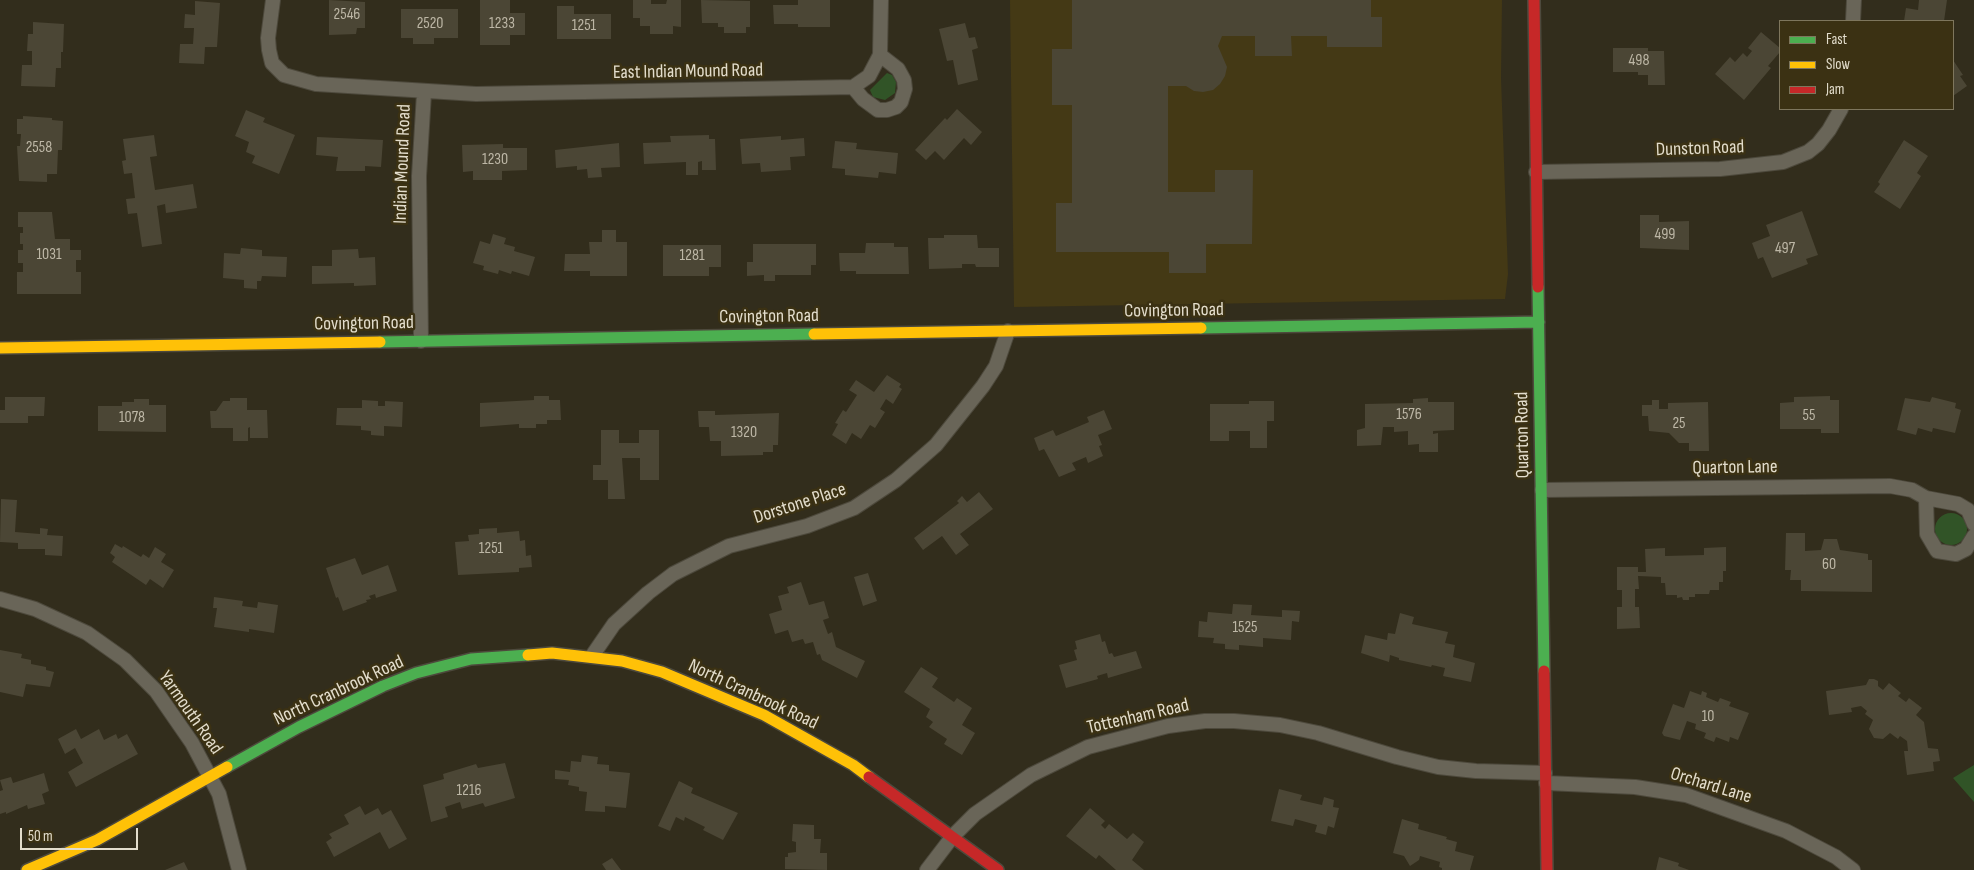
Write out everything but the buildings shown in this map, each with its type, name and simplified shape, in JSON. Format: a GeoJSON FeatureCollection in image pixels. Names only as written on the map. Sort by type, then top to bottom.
{"type":"FeatureCollection","features":[{"type":"Feature","properties":{"kind":"street","name":"Indian Mound Road"},"geometry":{"type":"LineString","coordinates":[[273,0],[268,38],[269,50],[272,63],[284,76],[316,84],[424,93],[419,184],[421,340]]}},
{"type":"Feature","properties":{"kind":"street"},"geometry":{"type":"LineString","coordinates":[[880,54],[895,66],[904,80],[905,89],[901,102],[896,107],[887,110],[878,110],[863,99],[853,86],[869,76],[880,54],[881,0]]}},
{"type":"Feature","properties":{"kind":"street","name":"Quarton Road"},"geometry":{"type":"LineString","coordinates":[[1534,0],[1547,870]]}},
{"type":"Feature","properties":{"kind":"street"},"geometry":{"type":"LineString","coordinates":[[1853,20],[1854,0]]}},
{"type":"Feature","properties":{"kind":"street","name":"East Indian Mound Road"},"geometry":{"type":"LineString","coordinates":[[424,93],[551,94],[853,86]]}},
{"type":"Feature","properties":{"kind":"street","name":"Dunston Road"},"geometry":{"type":"LineString","coordinates":[[1536,172],[1720,169],[1783,162],[1808,152],[1818,144],[1829,130],[1839,110]]}},
{"type":"Feature","properties":{"kind":"street","name":"Covington Road"},"geometry":{"type":"LineString","coordinates":[[0,348],[1538,322]]}},
{"type":"Feature","properties":{"kind":"street","name":"Dorstone Place"},"geometry":{"type":"LineString","coordinates":[[592,656],[614,624],[648,593],[673,574],[729,546],[806,526],[854,508],[896,480],[936,445],[983,386],[1000,358],[1008,331]]}},
{"type":"Feature","properties":{"kind":"street","name":"Quarton Lane"},"geometry":{"type":"LineString","coordinates":[[1542,490],[1890,486],[1912,490],[1926,498],[1958,504],[1968,510],[1974,524]]}},
{"type":"Feature","properties":{"kind":"street"},"geometry":{"type":"LineString","coordinates":[[1926,498],[1927,534],[1938,551],[1956,554],[1966,549],[1974,536]]}},
{"type":"Feature","properties":{"kind":"street","name":"Yarmouth Road"},"geometry":{"type":"LineString","coordinates":[[0,599],[35,609],[61,620],[101,642],[125,660],[156,691],[175,717],[211,777],[228,819],[239,870]]}},
{"type":"Feature","properties":{"kind":"street","name":"North Cranbrook Road"},"geometry":{"type":"LineString","coordinates":[[27,870],[97,840],[330,711],[416,674],[471,659],[502,655],[552,653],[592,656],[622,661],[662,672],[712,691],[764,715],[853,765],[998,870]]}},
{"type":"Feature","properties":{"kind":"street","name":"Tottenham Road"},"geometry":{"type":"LineString","coordinates":[[927,870],[953,836],[986,805],[1053,762],[1088,747],[1133,734],[1205,721],[1280,724],[1318,733],[1397,757],[1458,770],[1545,778]]}},
{"type":"Feature","properties":{"kind":"street","name":"Orchard Lane"},"geometry":{"type":"LineString","coordinates":[[1545,778],[1634,787],[1686,795],[1786,831],[1836,857],[1854,870]]}},
{"type":"Feature","properties":{"kind":"shaded area"},"geometry":{"type":"Polygon","coordinates":[[[1010,0],[1502,0],[1501,78],[1508,274],[1505,299],[1014,307],[1010,0]]]}},
{"type":"Feature","properties":{"kind":"green space"},"geometry":{"type":"Polygon","coordinates":[[[887,73],[892,75],[896,82],[895,93],[885,100],[873,97],[870,90],[887,73]]]}},
{"type":"Feature","properties":{"kind":"green space"},"geometry":{"type":"Polygon","coordinates":[[[1951,513],[1963,517],[1967,529],[1963,541],[1951,545],[1939,541],[1935,529],[1939,517],[1951,513]]]}},
{"type":"Feature","properties":{"kind":"green space"},"geometry":{"type":"Polygon","coordinates":[[[1974,765],[1974,802],[1953,778],[1974,765]]]}},
{"type":"Feature","properties":{"kind":"traffic: fast"},"geometry":{"type":"LineString","coordinates":[[1538,287],[1544,671]]}},
{"type":"Feature","properties":{"kind":"traffic: fast"},"geometry":{"type":"LineString","coordinates":[[1201,328],[1539,322]]}},
{"type":"Feature","properties":{"kind":"traffic: fast"},"geometry":{"type":"LineString","coordinates":[[380,342],[814,334]]}},
{"type":"Feature","properties":{"kind":"traffic: fast"},"geometry":{"type":"LineString","coordinates":[[227,767],[299,727],[383,686],[416,673],[471,659],[528,655]]}},
{"type":"Feature","properties":{"kind":"traffic: slow"},"geometry":{"type":"LineString","coordinates":[[814,334],[1201,328]]}},
{"type":"Feature","properties":{"kind":"traffic: slow"},"geometry":{"type":"LineString","coordinates":[[0,348],[380,342]]}},
{"type":"Feature","properties":{"kind":"traffic: slow"},"geometry":{"type":"LineString","coordinates":[[528,655],[552,653],[622,661],[662,672],[764,715],[853,765],[869,777]]}},
{"type":"Feature","properties":{"kind":"traffic: slow"},"geometry":{"type":"LineString","coordinates":[[27,870],[97,840],[227,767]]}},
{"type":"Feature","properties":{"kind":"traffic: jam"},"geometry":{"type":"LineString","coordinates":[[1534,0],[1538,287]]}},
{"type":"Feature","properties":{"kind":"traffic: jam"},"geometry":{"type":"LineString","coordinates":[[1544,671],[1547,870]]}},
{"type":"Feature","properties":{"kind":"traffic: jam"},"geometry":{"type":"LineString","coordinates":[[869,777],[998,870]]}}]}
